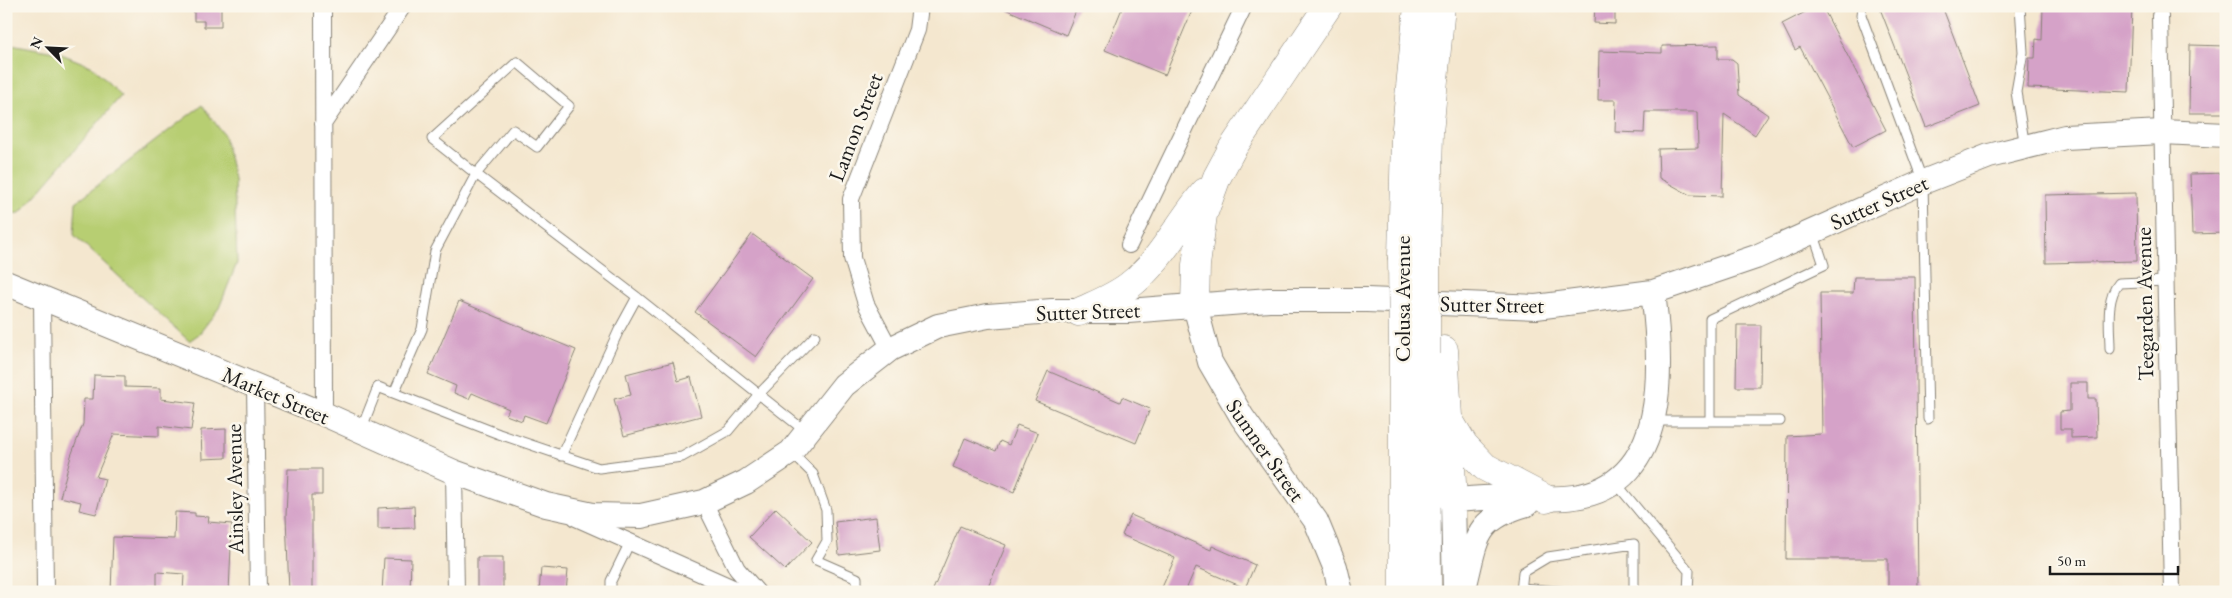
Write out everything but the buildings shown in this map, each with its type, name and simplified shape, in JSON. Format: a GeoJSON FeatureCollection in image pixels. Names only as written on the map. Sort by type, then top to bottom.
{"type":"FeatureCollection","features":[{"type":"Feature","properties":{"kind":"highway"},"geometry":{"type":"LineString","coordinates":[[1195,306],[1196,264],[1202,223],[1217,177],[1232,149],[1328,6]]}},
{"type":"Feature","properties":{"kind":"highway","name":"Colusa Avenue"},"geometry":{"type":"LineString","coordinates":[[1418,6],[1405,138],[1423,255]]}},
{"type":"Feature","properties":{"kind":"highway","name":"Colusa Avenue"},"geometry":{"type":"LineString","coordinates":[[1427,592],[1423,255],[1429,132],[1441,6]]}},
{"type":"Feature","properties":{"kind":"highway"},"geometry":{"type":"LineString","coordinates":[[1079,312],[1114,295],[1141,275],[1167,244],[1193,206],[1217,177]]}},
{"type":"Feature","properties":{"kind":"highway"},"geometry":{"type":"LineString","coordinates":[[1424,354],[1448,419],[1464,445],[1485,467],[1546,499]]}},
{"type":"Feature","properties":{"kind":"highway","name":"Colusa Avenue"},"geometry":{"type":"LineString","coordinates":[[1403,592],[1424,354]]}},
{"type":"Feature","properties":{"kind":"highway"},"geometry":{"type":"LineString","coordinates":[[1448,419],[1453,500]]}},
{"type":"Feature","properties":{"kind":"main road","name":"Sutter Street"},"geometry":{"type":"LineString","coordinates":[[704,502],[746,482],[791,452],[844,385],[890,349],[938,326],[988,316],[1052,311],[1079,312],[1195,306],[1269,300],[1366,300],[1536,308],[1653,292],[1756,257],[1924,182],[1989,156],[2065,137],[2162,132],[2226,135]]}},
{"type":"Feature","properties":{"kind":"main road","name":"Market Street"},"geometry":{"type":"LineString","coordinates":[[6,283],[324,414],[454,472],[546,505],[593,515],[640,516],[704,502]]}},
{"type":"Feature","properties":{"kind":"main road"},"geometry":{"type":"LineString","coordinates":[[1455,592],[1453,500],[1508,497],[1546,499],[1575,497],[1595,492],[1615,482],[1632,466],[1644,444],[1653,421],[1657,400],[1659,343],[1653,292]]}},
{"type":"Feature","properties":{"kind":"main road","name":"Sumner Street"},"geometry":{"type":"LineString","coordinates":[[1195,306],[1210,362],[1242,417],[1316,522],[1335,567],[1341,592]]}},
{"type":"Feature","properties":{"kind":"main road"},"geometry":{"type":"LineString","coordinates":[[1462,592],[1477,537],[1485,525],[1499,513],[1546,499]]}},
{"type":"Feature","properties":{"kind":"street"},"geometry":{"type":"LineString","coordinates":[[323,6],[324,414]]}},
{"type":"Feature","properties":{"kind":"street"},"geometry":{"type":"LineString","coordinates":[[324,124],[403,6]]}},
{"type":"Feature","properties":{"kind":"street","name":"Lamon Street"},"geometry":{"type":"LineString","coordinates":[[890,349],[866,304],[852,258],[851,199],[917,30],[920,6]]}},
{"type":"Feature","properties":{"kind":"street"},"geometry":{"type":"LineString","coordinates":[[1129,245],[1244,6]]}},
{"type":"Feature","properties":{"kind":"street","name":"Teegarden Avenue"},"geometry":{"type":"LineString","coordinates":[[2160,16],[2172,592]]}},
{"type":"Feature","properties":{"kind":"street"},"geometry":{"type":"LineString","coordinates":[[42,297],[45,592]]}},
{"type":"Feature","properties":{"kind":"street","name":"Ainsley Avenue"},"geometry":{"type":"LineString","coordinates":[[254,386],[258,592]]}},
{"type":"Feature","properties":{"kind":"street"},"geometry":{"type":"LineString","coordinates":[[454,472],[456,592]]}},
{"type":"Feature","properties":{"kind":"street"},"geometry":{"type":"LineString","coordinates":[[704,502],[736,569],[757,592]]}},
{"type":"Feature","properties":{"kind":"street","name":"Market Street"},"geometry":{"type":"LineString","coordinates":[[546,505],[742,592]]}},
{"type":"Feature","properties":{"kind":"lane"},"geometry":{"type":"LineString","coordinates":[[1862,6],[1861,15],[1924,182],[1928,419]]}},
{"type":"Feature","properties":{"kind":"lane"},"geometry":{"type":"LineString","coordinates":[[2020,6],[2023,52],[2016,92],[2025,147]]}},
{"type":"Feature","properties":{"kind":"lane"},"geometry":{"type":"LineString","coordinates":[[394,393],[422,329],[435,250],[476,174],[513,130],[537,147],[569,106],[517,62],[432,139],[476,174],[637,297],[807,432]]}},
{"type":"Feature","properties":{"kind":"lane"},"geometry":{"type":"LineString","coordinates":[[1710,421],[1710,319],[1824,265],[1812,232]]}},
{"type":"Feature","properties":{"kind":"lane"},"geometry":{"type":"LineString","coordinates":[[2110,349],[2111,297],[2114,288],[2119,283],[2166,281]]}},
{"type":"Feature","properties":{"kind":"lane"},"geometry":{"type":"LineString","coordinates":[[561,456],[619,330],[637,297]]}},
{"type":"Feature","properties":{"kind":"lane"},"geometry":{"type":"LineString","coordinates":[[361,430],[378,387],[561,456],[599,468],[682,457],[728,431],[759,394],[815,336]]}},
{"type":"Feature","properties":{"kind":"lane"},"geometry":{"type":"LineString","coordinates":[[1653,421],[1780,421]]}},
{"type":"Feature","properties":{"kind":"lane"},"geometry":{"type":"LineString","coordinates":[[791,452],[813,474],[826,510],[827,541],[816,560],[857,578],[857,592]]}},
{"type":"Feature","properties":{"kind":"lane"},"geometry":{"type":"LineString","coordinates":[[1615,482],[1688,571],[1688,592]]}},
{"type":"Feature","properties":{"kind":"lane"},"geometry":{"type":"LineString","coordinates":[[610,592],[611,581],[630,542]]}},
{"type":"Feature","properties":{"kind":"lane"},"geometry":{"type":"LineString","coordinates":[[1570,592],[1521,590],[1523,572],[1548,557],[1634,544],[1634,592]]}},
{"type":"Feature","properties":{"kind":"green space"},"geometry":{"type":"Polygon","coordinates":[[[6,43],[59,53],[93,67],[121,96],[20,213],[6,214],[6,43]]]}},
{"type":"Feature","properties":{"kind":"green space"},"geometry":{"type":"Polygon","coordinates":[[[202,105],[224,135],[234,179],[237,263],[219,308],[199,334],[189,341],[74,235],[76,202],[202,105]]]}}]}
